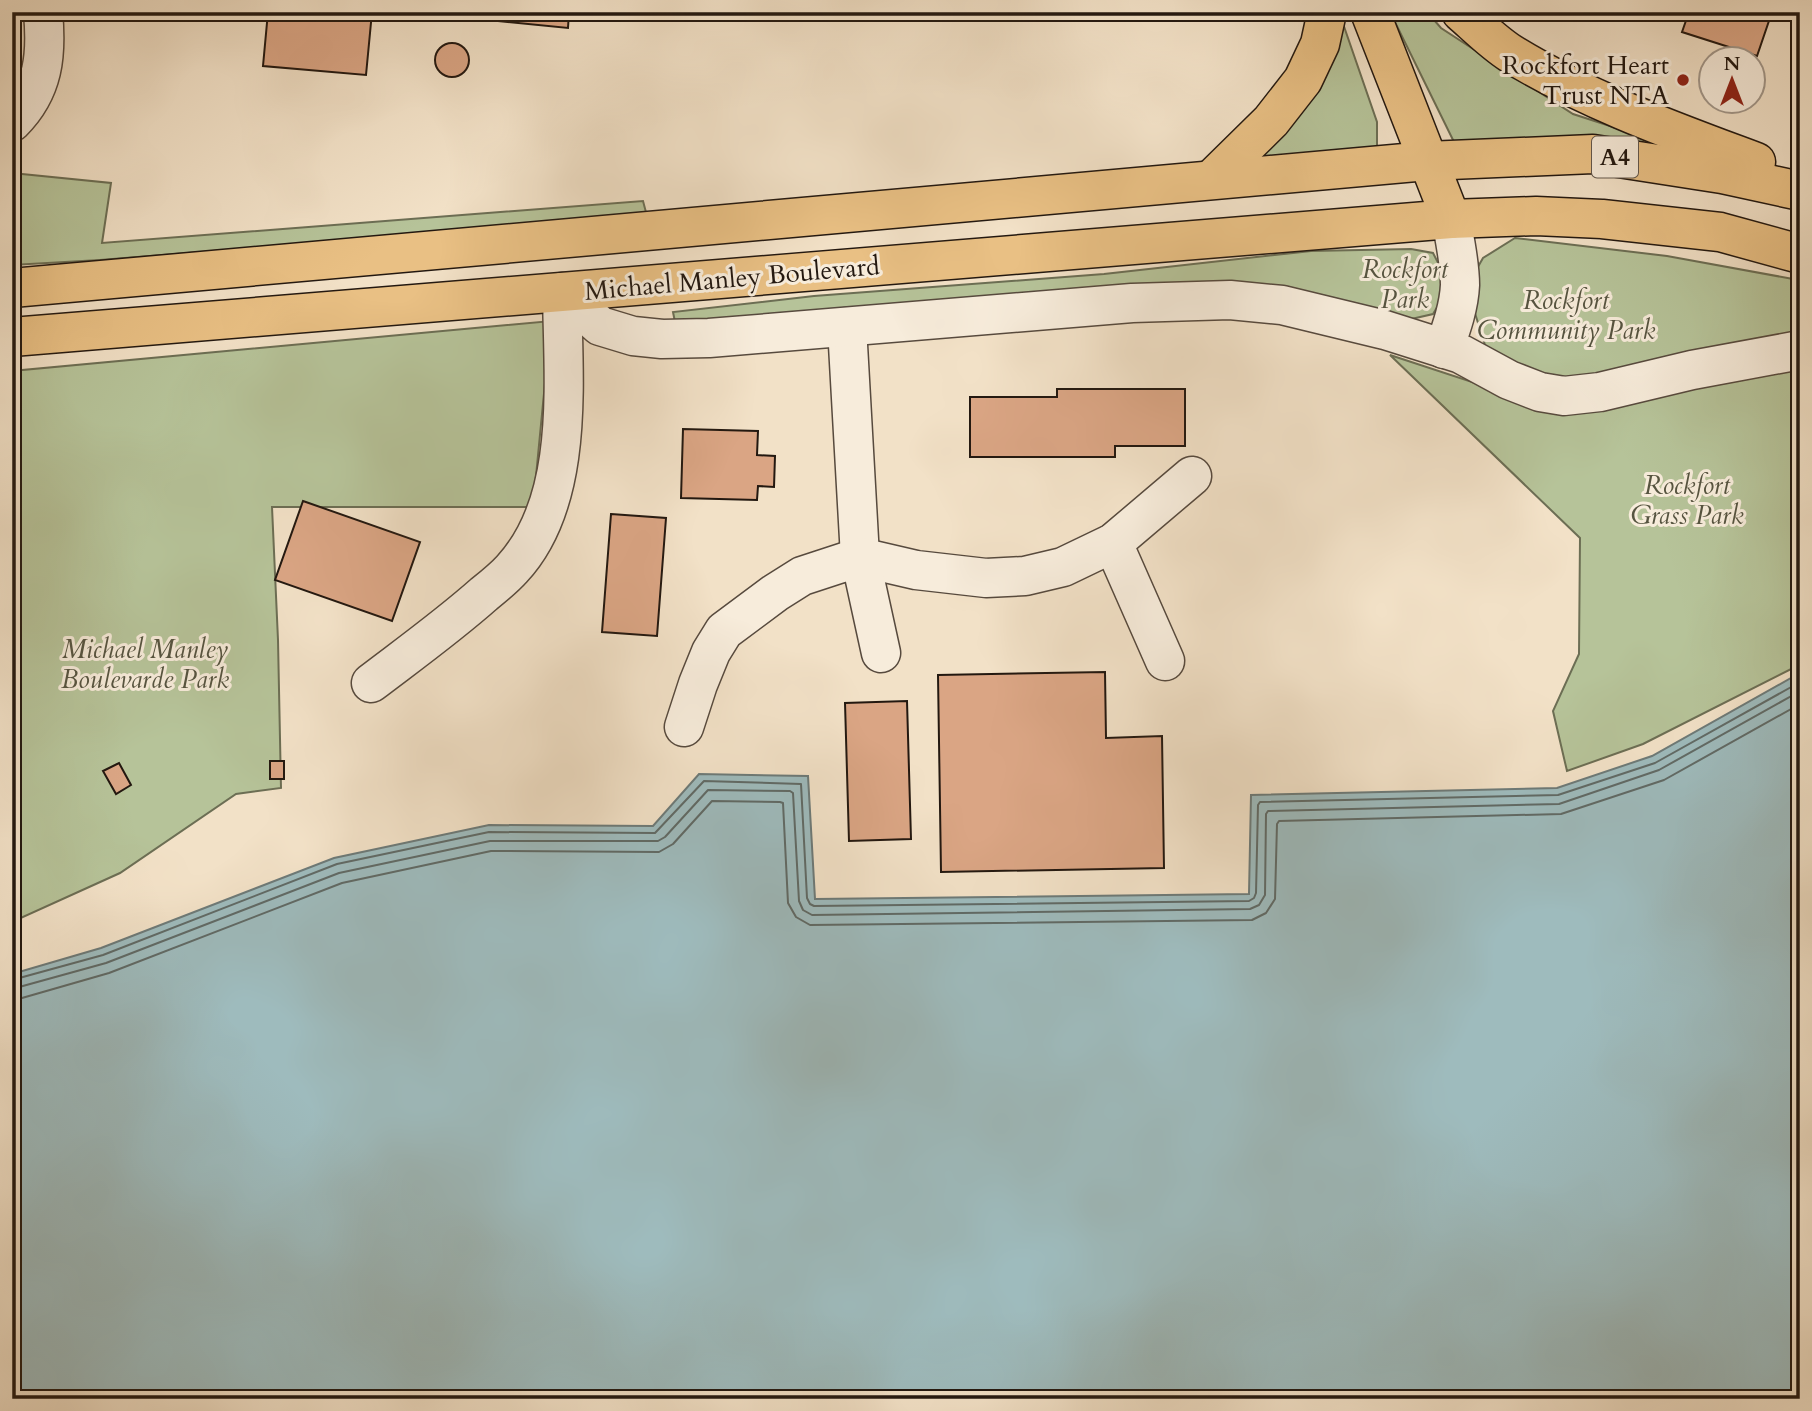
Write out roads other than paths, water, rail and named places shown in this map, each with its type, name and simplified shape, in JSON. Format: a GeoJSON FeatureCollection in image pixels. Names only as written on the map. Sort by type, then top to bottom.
{"type":"FeatureCollection","features":[{"type":"Feature","properties":{"kind":"main road"},"geometry":{"type":"LineString","coordinates":[[1212,179],[1271,121],[1303,80],[1320,44],[1327,12]]}},
{"type":"Feature","properties":{"kind":"main road"},"geometry":{"type":"LineString","coordinates":[[1370,12],[1451,219]]}},
{"type":"Feature","properties":{"kind":"main road"},"geometry":{"type":"LineString","coordinates":[[1461,12],[1509,52],[1594,99],[1800,177]]}},
{"type":"Feature","properties":{"kind":"main road","name":"A4"},"geometry":{"type":"LineString","coordinates":[[1427,161],[1593,154],[1722,174],[1800,191]]}},
{"type":"Feature","properties":{"kind":"main road","name":"Michael Manley Boulevard"},"geometry":{"type":"LineString","coordinates":[[12,288],[1427,161]]}},
{"type":"Feature","properties":{"kind":"main road","name":"Michael Manley Boulevard"},"geometry":{"type":"LineString","coordinates":[[12,337],[1451,219],[1536,216],[1602,219],[1720,232],[1800,254]]}},
{"type":"Feature","properties":{"kind":"lane"},"geometry":{"type":"LineString","coordinates":[[12,122],[34,94],[43,66],[43,12]]}},
{"type":"Feature","properties":{"kind":"lane"},"geometry":{"type":"LineString","coordinates":[[1444,349],[1455,319],[1460,287],[1458,253],[1451,219]]}},
{"type":"Feature","properties":{"kind":"lane"},"geometry":{"type":"LineString","coordinates":[[562,292],[600,326],[633,336],[662,339],[709,338],[1132,303],[1230,300],[1282,305],[1385,331],[1461,354],[1540,393],[1564,396],[1600,392],[1692,370],[1800,350]]}},
{"type":"Feature","properties":{"kind":"lane"},"geometry":{"type":"LineString","coordinates":[[371,683],[475,603],[512,570],[534,541],[554,489],[564,414],[562,292]]}},
{"type":"Feature","properties":{"kind":"lane"},"geometry":{"type":"LineString","coordinates":[[847,327],[860,558],[881,653]]}},
{"type":"Feature","properties":{"kind":"lane"},"geometry":{"type":"LineString","coordinates":[[684,727],[711,652],[724,631],[802,576],[860,558],[916,570],[986,578],[1025,576],[1063,567],[1113,543],[1192,476]]}},
{"type":"Feature","properties":{"kind":"lane"},"geometry":{"type":"LineString","coordinates":[[1113,543],[1165,661]]}},
{"type":"Feature","properties":{"kind":"water"},"geometry":{"type":"Polygon","coordinates":[[[1791,678],[1800,678],[1800,1399],[12,1399],[12,974],[101,948],[334,858],[489,825],[653,826],[699,774],[808,776],[815,899],[1249,894],[1251,795],[1557,788],[1652,756],[1791,678]]]}},
{"type":"Feature","properties":{"kind":"place","name":"Rockfort Heart Trust NTA"},"geometry":{"type":"Point","coordinates":[1683,80]}},
{"type":"Feature","properties":{"kind":"park label","name":"Rockfort Park"},"geometry":{"type":"Point","coordinates":[1405,284]}},
{"type":"Feature","properties":{"kind":"park label","name":"Rockfort Community Park"},"geometry":{"type":"Point","coordinates":[1566,315]}},
{"type":"Feature","properties":{"kind":"park label","name":"Rockfort Grass Park"},"geometry":{"type":"Point","coordinates":[1687,500]}},
{"type":"Feature","properties":{"kind":"park label","name":"Michael Manley Boulevarde Park"},"geometry":{"type":"Point","coordinates":[145,664]}}]}
